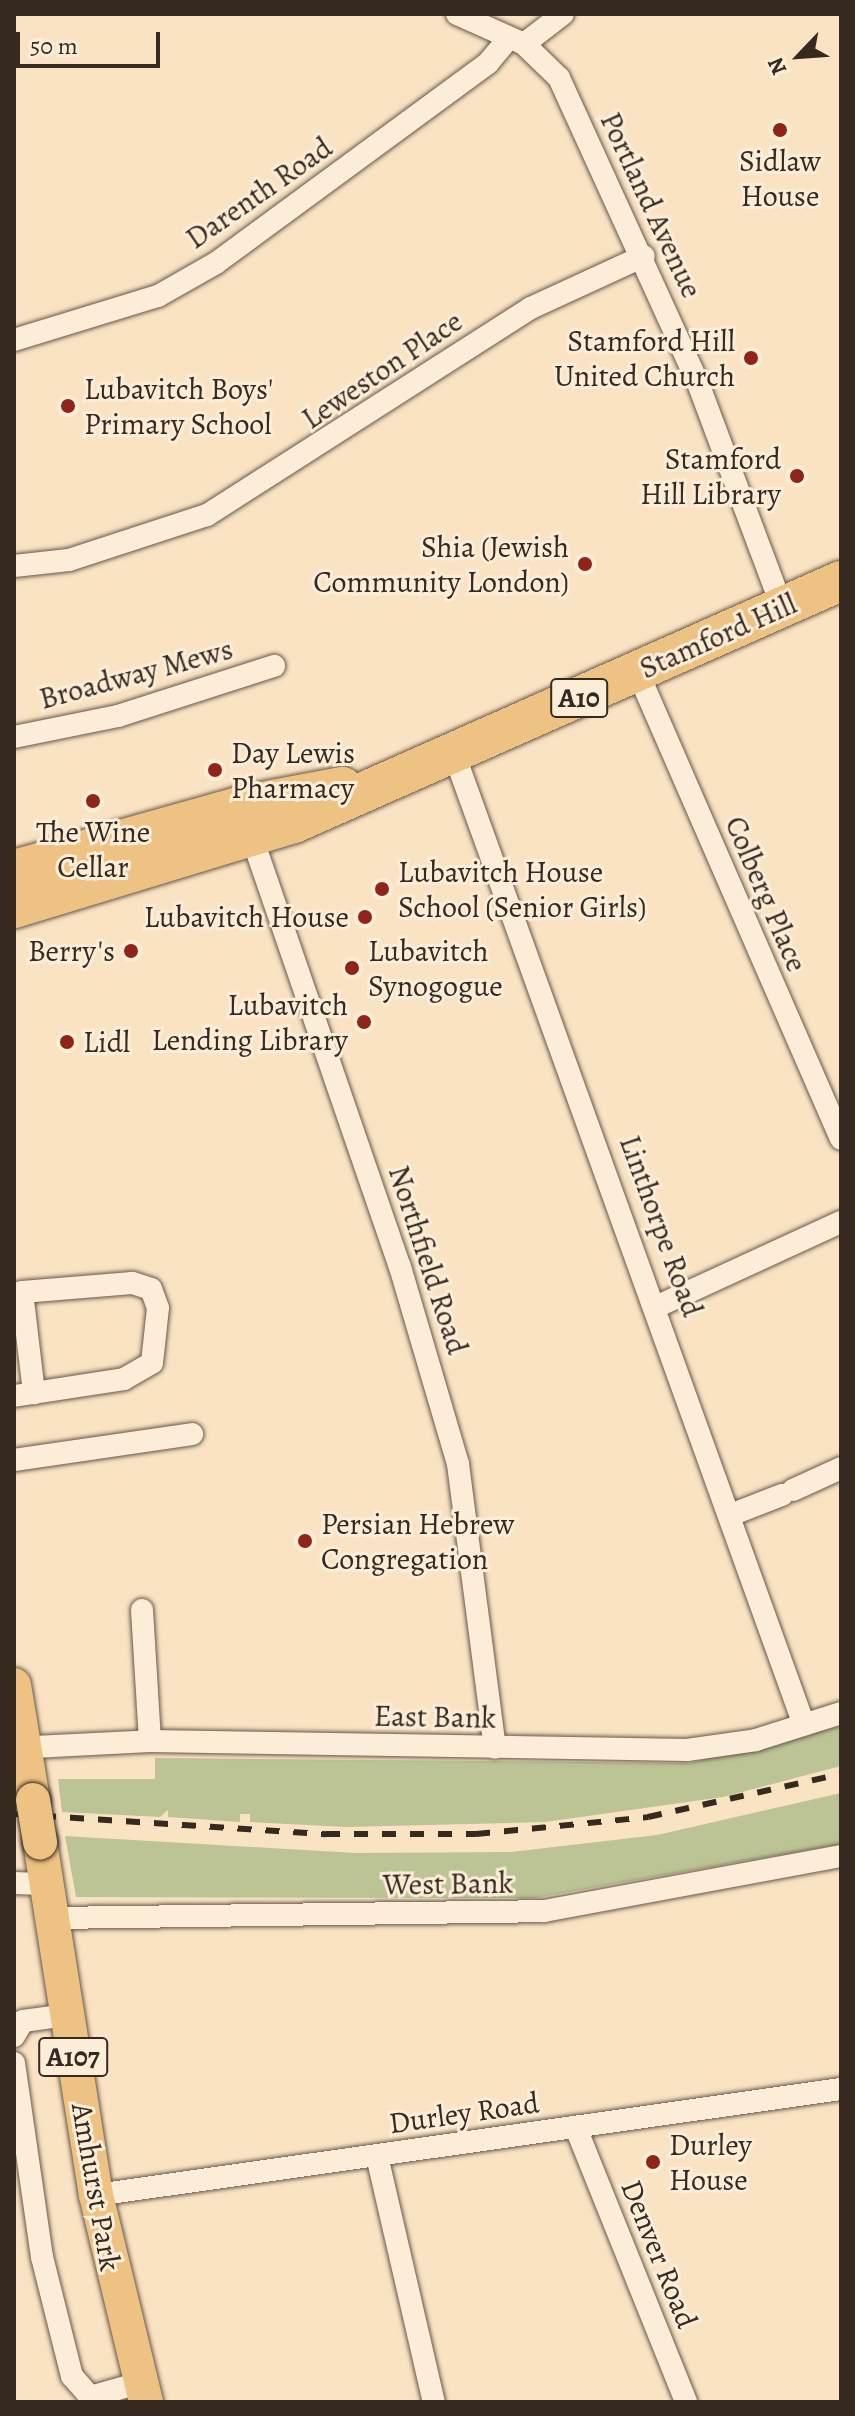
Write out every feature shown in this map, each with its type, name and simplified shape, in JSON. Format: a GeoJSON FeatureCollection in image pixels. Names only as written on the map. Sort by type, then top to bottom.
{"type":"FeatureCollection","features":[{"type":"Feature","properties":{"kind":"highway","name":"Stamford Hill"},"geometry":{"type":"LineString","coordinates":[[14,908],[144,852],[374,784],[638,673],[841,581]]}},
{"type":"Feature","properties":{"kind":"highway","name":"Stamford Hill"},"geometry":{"type":"LineString","coordinates":[[17,866],[144,852]]}},
{"type":"Feature","properties":{"kind":"main road","name":"Amhurst Park"},"geometry":{"type":"LineString","coordinates":[[14,1685],[18,1748],[33,1800],[40,1842],[30,1884],[53,1918],[96,2195],[142,2393]]}},
{"type":"Feature","properties":{"kind":"street","name":"Portland Avenue"},"geometry":{"type":"LineString","coordinates":[[457,14],[516,42],[559,78],[644,256],[782,607]]}},
{"type":"Feature","properties":{"kind":"street","name":"Darenth Road"},"geometry":{"type":"LineString","coordinates":[[14,340],[158,296],[216,263],[516,42],[563,14]]}},
{"type":"Feature","properties":{"kind":"street","name":"Leweston Place"},"geometry":{"type":"LineString","coordinates":[[14,566],[69,560],[207,515],[531,308],[644,256]]}},
{"type":"Feature","properties":{"kind":"street","name":"Broadway Mews"},"geometry":{"type":"LineString","coordinates":[[14,737],[118,716],[274,666]]}},
{"type":"Feature","properties":{"kind":"street","name":"Colberg Place"},"geometry":{"type":"LineString","coordinates":[[638,673],[841,1139]]}},
{"type":"Feature","properties":{"kind":"street","name":"Linthorpe Road"},"geometry":{"type":"LineString","coordinates":[[453,751],[733,1514],[804,1725]]}},
{"type":"Feature","properties":{"kind":"street","name":"Northfield Road"},"geometry":{"type":"LineString","coordinates":[[247,822],[404,1281],[458,1464],[495,1748]]}},
{"type":"Feature","properties":{"kind":"street"},"geometry":{"type":"LineString","coordinates":[[658,1306],[841,1222]]}},
{"type":"Feature","properties":{"kind":"street"},"geometry":{"type":"LineString","coordinates":[[132,1283],[151,1289],[158,1308],[152,1363],[124,1379],[24,1394],[22,1292],[132,1283]]}},
{"type":"Feature","properties":{"kind":"street"},"geometry":{"type":"LineString","coordinates":[[14,1460],[192,1434]]}},
{"type":"Feature","properties":{"kind":"street"},"geometry":{"type":"LineString","coordinates":[[733,1514],[841,1468]]}},
{"type":"Feature","properties":{"kind":"street"},"geometry":{"type":"LineString","coordinates":[[142,1610],[150,1741]]}},
{"type":"Feature","properties":{"kind":"street","name":"East Bank"},"geometry":{"type":"LineString","coordinates":[[18,1748],[150,1741],[687,1750],[804,1725],[841,1713]]}},
{"type":"Feature","properties":{"kind":"street","name":"West Bank"},"geometry":{"type":"LineString","coordinates":[[53,1918],[544,1911],[841,1856]]}},
{"type":"Feature","properties":{"kind":"street"},"geometry":{"type":"LineString","coordinates":[[14,2036],[23,2021],[66,2015]]}},
{"type":"Feature","properties":{"kind":"street"},"geometry":{"type":"LineString","coordinates":[[14,2063],[42,2257],[72,2376],[90,2397],[142,2393]]}},
{"type":"Feature","properties":{"kind":"street","name":"Durley Road"},"geometry":{"type":"LineString","coordinates":[[96,2195],[841,2089]]}},
{"type":"Feature","properties":{"kind":"street","name":"Denver Road"},"geometry":{"type":"LineString","coordinates":[[576,2128],[686,2402]]}},
{"type":"Feature","properties":{"kind":"street"},"geometry":{"type":"LineString","coordinates":[[377,2156],[434,2402]]}},
{"type":"Feature","properties":{"kind":"green space"},"geometry":{"type":"Polygon","coordinates":[[[841,1726],[841,1766],[723,1797],[545,1822],[346,1827],[250,1822],[250,1814],[240,1814],[240,1822],[168,1817],[168,1810],[160,1817],[62,1812],[58,1779],[155,1779],[155,1758],[690,1763],[841,1726]]]}},
{"type":"Feature","properties":{"kind":"green space"},"geometry":{"type":"Polygon","coordinates":[[[841,1793],[841,1844],[535,1898],[76,1897],[65,1836],[356,1853],[511,1852],[657,1835],[841,1793]]]}},
{"type":"Feature","properties":{"kind":"railway"},"geometry":{"type":"LineString","coordinates":[[14,1814],[326,1834],[476,1834],[648,1817],[841,1774]]}},
{"type":"Feature","properties":{"kind":"place","name":"Sidlaw House"},"geometry":{"type":"Point","coordinates":[780,130]}},
{"type":"Feature","properties":{"kind":"place","name":"Stamford Hill United Church"},"geometry":{"type":"Point","coordinates":[751,358]}},
{"type":"Feature","properties":{"kind":"place","name":"Lubavitch Boys' Primary School"},"geometry":{"type":"Point","coordinates":[68,406]}},
{"type":"Feature","properties":{"kind":"place","name":"Stamford Hill Library"},"geometry":{"type":"Point","coordinates":[797,476]}},
{"type":"Feature","properties":{"kind":"place","name":"Shia (Jewish Community London)"},"geometry":{"type":"Point","coordinates":[585,564]}},
{"type":"Feature","properties":{"kind":"place","name":"Day Lewis Pharmacy"},"geometry":{"type":"Point","coordinates":[215,770]}},
{"type":"Feature","properties":{"kind":"place","name":"The Wine Cellar"},"geometry":{"type":"Point","coordinates":[93,801]}},
{"type":"Feature","properties":{"kind":"place","name":"Lubavitch House School (Senior Girls)"},"geometry":{"type":"Point","coordinates":[382,889]}},
{"type":"Feature","properties":{"kind":"place","name":"Lubavitch House"},"geometry":{"type":"Point","coordinates":[365,917]}},
{"type":"Feature","properties":{"kind":"place","name":"Berry's"},"geometry":{"type":"Point","coordinates":[131,951]}},
{"type":"Feature","properties":{"kind":"place","name":"Lubavitch Synogogue"},"geometry":{"type":"Point","coordinates":[352,968]}},
{"type":"Feature","properties":{"kind":"place","name":"Lubavitch Lending Library"},"geometry":{"type":"Point","coordinates":[364,1022]}},
{"type":"Feature","properties":{"kind":"place","name":"Lidl"},"geometry":{"type":"Point","coordinates":[67,1042]}},
{"type":"Feature","properties":{"kind":"place","name":"Persian Hebrew Congregation"},"geometry":{"type":"Point","coordinates":[305,1541]}},
{"type":"Feature","properties":{"kind":"place","name":"Durley House"},"geometry":{"type":"Point","coordinates":[653,2162]}}]}
